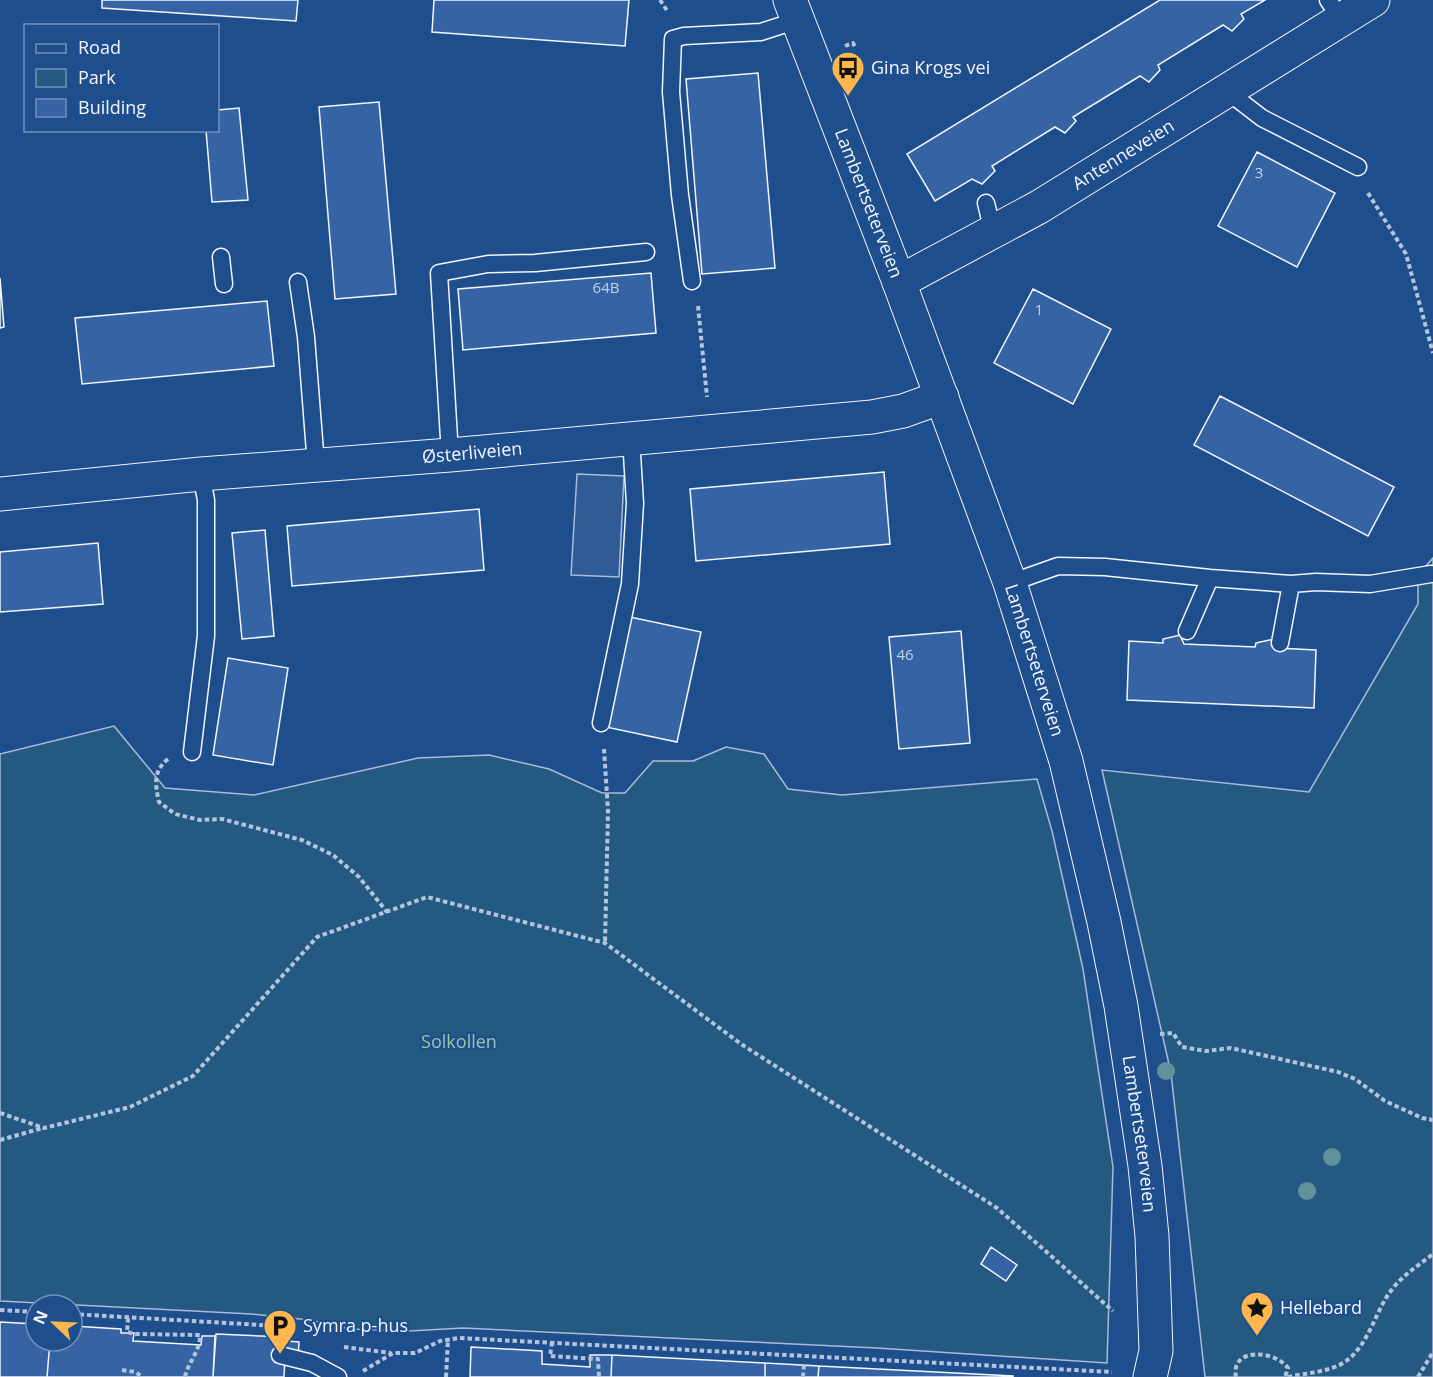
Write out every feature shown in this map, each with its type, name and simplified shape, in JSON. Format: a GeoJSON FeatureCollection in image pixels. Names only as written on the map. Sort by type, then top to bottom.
{"type":"FeatureCollection","features":[{"type":"Feature","properties":{"kind":"street","name":"Antenneveien"},"geometry":{"type":"LineString","coordinates":[[899,282],[990,218],[1039,207],[1227,91],[1335,10],[1373,0]]}},
{"type":"Feature","properties":{"kind":"street","name":"Lambertseterveien"},"geometry":{"type":"LineString","coordinates":[[794,10],[899,282],[1010,583],[1065,761],[1104,922],[1121,1006],[1145,1166],[1152,1236],[1156,1368]]}},
{"type":"Feature","properties":{"kind":"street","name":"Østerliveien"},"geometry":{"type":"LineString","coordinates":[[0,494],[201,474],[450,455],[872,417],[903,411],[942,397]]}},
{"type":"Feature","properties":{"kind":"lane"},"geometry":{"type":"LineString","coordinates":[[692,281],[680,195],[671,92],[673,39],[684,36],[761,32],[794,10]]}},
{"type":"Feature","properties":{"kind":"lane"},"geometry":{"type":"LineString","coordinates":[[1227,91],[1262,118],[1358,167]]}},
{"type":"Feature","properties":{"kind":"lane"},"geometry":{"type":"LineString","coordinates":[[450,455],[439,273],[477,266],[646,252]]}},
{"type":"Feature","properties":{"kind":"lane"},"geometry":{"type":"LineString","coordinates":[[221,257],[224,285]]}},
{"type":"Feature","properties":{"kind":"lane"},"geometry":{"type":"LineString","coordinates":[[298,282],[306,337],[316,465]]}},
{"type":"Feature","properties":{"kind":"lane"},"geometry":{"type":"LineString","coordinates":[[601,723],[630,584],[635,503],[632,438]]}},
{"type":"Feature","properties":{"kind":"lane"},"geometry":{"type":"LineString","coordinates":[[192,752],[206,636],[206,500],[201,474]]}},
{"type":"Feature","properties":{"kind":"lane"},"geometry":{"type":"LineString","coordinates":[[1010,583],[1058,566],[1105,567],[1291,584],[1316,582],[1370,585],[1431,574]]}},
{"type":"Feature","properties":{"kind":"lane"},"geometry":{"type":"LineString","coordinates":[[1187,631],[1210,578]]}},
{"type":"Feature","properties":{"kind":"lane"},"geometry":{"type":"LineString","coordinates":[[1280,643],[1291,584]]}},
{"type":"Feature","properties":{"kind":"lane"},"geometry":{"type":"LineString","coordinates":[[280,1355],[347,1376]]}},
{"type":"Feature","properties":{"kind":"path"},"geometry":{"type":"LineString","coordinates":[[1358,167],[1364,186],[1406,254],[1433,352]]}},
{"type":"Feature","properties":{"kind":"path"},"geometry":{"type":"LineString","coordinates":[[692,281],[700,315],[708,407]]}},
{"type":"Feature","properties":{"kind":"path"},"geometry":{"type":"LineString","coordinates":[[192,752],[171,757],[159,766],[155,784],[159,802],[175,814],[200,820],[222,819],[293,837],[333,855],[359,878],[387,912]]}},
{"type":"Feature","properties":{"kind":"path"},"geometry":{"type":"LineString","coordinates":[[605,943],[607,772]]}},
{"type":"Feature","properties":{"kind":"path"},"geometry":{"type":"LineString","coordinates":[[0,1140],[130,1107],[194,1076],[317,937],[427,897],[605,943],[741,1044],[997,1208],[1113,1311]]}},
{"type":"Feature","properties":{"kind":"path"},"geometry":{"type":"LineString","coordinates":[[1151,1035],[1173,1033],[1182,1047],[1206,1051],[1231,1048],[1338,1072],[1355,1079],[1385,1101],[1422,1118],[1433,1120]]}},
{"type":"Feature","properties":{"kind":"path"},"geometry":{"type":"LineString","coordinates":[[0,1113],[44,1128]]}},
{"type":"Feature","properties":{"kind":"path"},"geometry":{"type":"LineString","coordinates":[[1236,1377],[1236,1365],[1242,1357],[1253,1354],[1266,1354],[1283,1360],[1288,1368],[1287,1377],[1337,1366],[1348,1360],[1366,1336],[1386,1297],[1395,1285],[1412,1268],[1433,1254]]}},
{"type":"Feature","properties":{"kind":"path"},"geometry":{"type":"LineString","coordinates":[[0,1310],[24,1311]]}},
{"type":"Feature","properties":{"kind":"path"},"geometry":{"type":"LineString","coordinates":[[84,1315],[287,1327]]}},
{"type":"Feature","properties":{"kind":"path"},"geometry":{"type":"LineString","coordinates":[[128,1318],[127,1332],[135,1334],[200,1335],[198,1351],[186,1370],[185,1377]]}},
{"type":"Feature","properties":{"kind":"path"},"geometry":{"type":"LineString","coordinates":[[337,1344],[345,1348],[415,1353],[440,1341],[459,1338],[1112,1372]]}},
{"type":"Feature","properties":{"kind":"path"},"geometry":{"type":"LineString","coordinates":[[446,1377],[448,1340]]}},
{"type":"Feature","properties":{"kind":"path"},"geometry":{"type":"LineString","coordinates":[[552,1342],[550,1356],[598,1359],[598,1377]]}},
{"type":"Feature","properties":{"kind":"path"},"geometry":{"type":"LineString","coordinates":[[1418,1377],[1433,1352]]}},
{"type":"Feature","properties":{"kind":"path"},"geometry":{"type":"LineString","coordinates":[[347,1376],[393,1353]]}},
{"type":"Feature","properties":{"kind":"path"},"geometry":{"type":"LineString","coordinates":[[803,1377],[804,1365]]}},
{"type":"Feature","properties":{"kind":"path"},"geometry":{"type":"LineString","coordinates":[[122,1370],[135,1372],[143,1377]]}},
{"type":"Feature","properties":{"kind":"green space"},"geometry":{"type":"Polygon","coordinates":[[[1433,558],[1433,1377],[1205,1377],[1171,1073],[1102,770],[1309,792],[1418,604],[1418,575],[1433,558]]]}},
{"type":"Feature","properties":{"kind":"green space","name":"Solkollen"},"geometry":{"type":"Polygon","coordinates":[[[114,726],[165,788],[254,795],[418,758],[489,755],[549,769],[602,793],[625,793],[653,761],[693,761],[726,747],[764,754],[788,789],[842,795],[1037,779],[1052,831],[1083,969],[1113,1167],[1107,1363],[877,1348],[463,1328],[409,1331],[349,1329],[310,1320],[251,1314],[84,1305],[84,1293],[24,1293],[24,1302],[0,1301],[0,754],[114,726]]]}},
{"type":"Feature","properties":{"kind":"shaded area"},"geometry":{"type":"Polygon","coordinates":[[[577,474],[624,476],[619,577],[571,575],[577,474]]]}},
{"type":"Feature","properties":{"kind":"building"},"geometry":{"type":"Polygon","coordinates":[[[102,0],[298,0],[296,21],[102,8],[102,0]]]}},
{"type":"Feature","properties":{"kind":"building"},"geometry":{"type":"Polygon","coordinates":[[[434,0],[629,0],[625,46],[432,32],[434,0]]]}},
{"type":"Feature","properties":{"kind":"building"},"geometry":{"type":"Polygon","coordinates":[[[1160,0],[1265,0],[1241,14],[1244,19],[1232,31],[1223,25],[1158,65],[1160,70],[1149,82],[1140,76],[1073,117],[1076,121],[1065,133],[1055,127],[992,166],[995,171],[982,184],[972,179],[935,201],[907,154],[1160,0]]]}},
{"type":"Feature","properties":{"kind":"building"},"geometry":{"type":"Polygon","coordinates":[[[758,73],[775,268],[702,274],[686,79],[758,73]]]}},
{"type":"Feature","properties":{"kind":"building"},"geometry":{"type":"Polygon","coordinates":[[[379,102],[396,294],[335,299],[319,107],[379,102]]]}},
{"type":"Feature","properties":{"kind":"building"},"geometry":{"type":"Polygon","coordinates":[[[239,108],[248,200],[212,202],[206,132],[219,132],[219,110],[239,108]]]}},
{"type":"Feature","properties":{"kind":"building"},"geometry":{"type":"Polygon","coordinates":[[[1257,152],[1335,193],[1297,267],[1218,226],[1257,152]]]}},
{"type":"Feature","properties":{"kind":"building"},"geometry":{"type":"Polygon","coordinates":[[[651,273],[656,333],[463,350],[458,289],[651,273]]]}},
{"type":"Feature","properties":{"kind":"building"},"geometry":{"type":"Polygon","coordinates":[[[0,278],[4,327],[0,328],[0,278]]]}},
{"type":"Feature","properties":{"kind":"building"},"geometry":{"type":"Polygon","coordinates":[[[1033,289],[1111,329],[1073,404],[994,363],[1033,289]]]}},
{"type":"Feature","properties":{"kind":"building"},"geometry":{"type":"Polygon","coordinates":[[[267,301],[274,366],[82,384],[75,318],[267,301]]]}},
{"type":"Feature","properties":{"kind":"building"},"geometry":{"type":"Polygon","coordinates":[[[1220,396],[1394,487],[1368,536],[1194,445],[1220,396]]]}},
{"type":"Feature","properties":{"kind":"building"},"geometry":{"type":"Polygon","coordinates":[[[884,472],[890,544],[696,561],[690,489],[884,472]]]}},
{"type":"Feature","properties":{"kind":"building"},"geometry":{"type":"Polygon","coordinates":[[[479,509],[484,570],[292,586],[287,526],[479,509]]]}},
{"type":"Feature","properties":{"kind":"building"},"geometry":{"type":"Polygon","coordinates":[[[265,530],[274,636],[242,639],[232,533],[265,530]]]}},
{"type":"Feature","properties":{"kind":"building"},"geometry":{"type":"Polygon","coordinates":[[[98,543],[103,604],[0,612],[0,552],[98,543]]]}},
{"type":"Feature","properties":{"kind":"building"},"geometry":{"type":"Polygon","coordinates":[[[630,617],[701,632],[677,742],[606,727],[630,617]]]}},
{"type":"Feature","properties":{"kind":"building"},"geometry":{"type":"Polygon","coordinates":[[[961,631],[970,743],[899,749],[889,637],[961,631]]]}},
{"type":"Feature","properties":{"kind":"building"},"geometry":{"type":"Polygon","coordinates":[[[1180,635],[1184,644],[1255,647],[1256,643],[1274,639],[1276,648],[1316,650],[1314,708],[1127,700],[1129,641],[1163,643],[1163,639],[1180,635]]]}},
{"type":"Feature","properties":{"kind":"building"},"geometry":{"type":"Polygon","coordinates":[[[228,658],[288,668],[273,765],[213,755],[228,658]]]}},
{"type":"Feature","properties":{"kind":"building"},"geometry":{"type":"Polygon","coordinates":[[[991,1247],[1017,1265],[1006,1281],[981,1264],[991,1247]]]}},
{"type":"Feature","properties":{"kind":"building"},"geometry":{"type":"Polygon","coordinates":[[[0,1322],[24,1323],[24,1353],[49,1353],[47,1377],[0,1377],[0,1322]]]}},
{"type":"Feature","properties":{"kind":"building"},"geometry":{"type":"Polygon","coordinates":[[[84,1327],[121,1329],[121,1333],[134,1333],[133,1341],[201,1345],[202,1336],[215,1336],[213,1377],[47,1377],[49,1353],[84,1353],[84,1327]]]}},
{"type":"Feature","properties":{"kind":"building"},"geometry":{"type":"Polygon","coordinates":[[[216,1334],[286,1337],[286,1341],[299,1342],[298,1360],[285,1359],[284,1377],[213,1377],[216,1334]]]}},
{"type":"Feature","properties":{"kind":"building"},"geometry":{"type":"Polygon","coordinates":[[[471,1347],[542,1351],[542,1364],[590,1367],[590,1355],[612,1355],[611,1377],[470,1377],[471,1347]]]}},
{"type":"Feature","properties":{"kind":"building"},"geometry":{"type":"Polygon","coordinates":[[[612,1355],[765,1363],[765,1377],[611,1377],[612,1355]]]}},
{"type":"Feature","properties":{"kind":"building"},"geometry":{"type":"Polygon","coordinates":[[[765,1363],[819,1366],[818,1377],[765,1377],[765,1363]]]}},
{"type":"Feature","properties":{"kind":"building"},"geometry":{"type":"Polygon","coordinates":[[[819,1366],[1013,1376],[1013,1377],[818,1377],[819,1366]]]}},
{"type":"Feature","properties":{"kind":"place","name":"Gina Krogs vei"},"geometry":{"type":"Point","coordinates":[848,97]}},
{"type":"Feature","properties":{"kind":"place","name":"Hellebard"},"geometry":{"type":"Point","coordinates":[1257,1337]}},
{"type":"Feature","properties":{"kind":"place","name":"Symra p-hus"},"geometry":{"type":"Point","coordinates":[280,1355]}}]}
